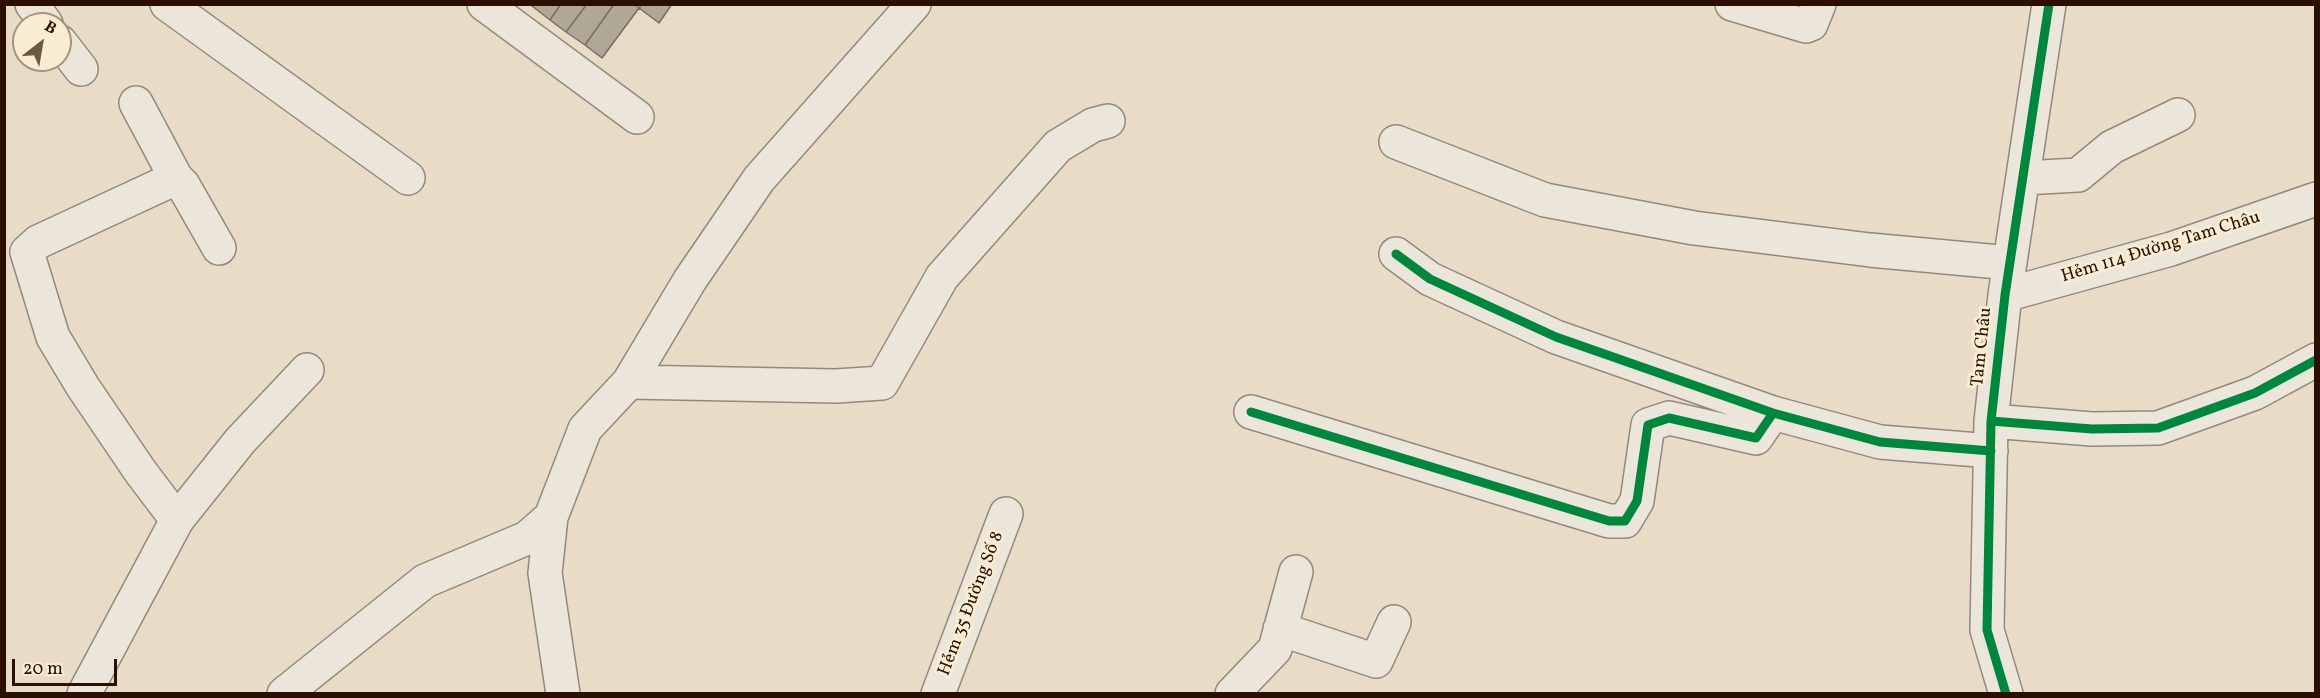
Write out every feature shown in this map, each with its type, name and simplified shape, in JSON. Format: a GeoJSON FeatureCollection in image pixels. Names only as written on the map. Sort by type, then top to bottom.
{"type":"FeatureCollection","features":[{"type":"Feature","properties":{"kind":"street"},"geometry":{"type":"LineString","coordinates":[[167,4],[408,178]]}},
{"type":"Feature","properties":{"kind":"street"},"geometry":{"type":"LineString","coordinates":[[484,4],[637,117]]}},
{"type":"Feature","properties":{"kind":"street"},"geometry":{"type":"LineString","coordinates":[[563,693],[545,573],[551,517],[585,429],[628,382],[690,280],[759,179],[914,4]]}},
{"type":"Feature","properties":{"kind":"street"},"geometry":{"type":"LineString","coordinates":[[1732,4],[1806,26],[1811,24],[1819,4]]}},
{"type":"Feature","properties":{"kind":"street","name":"Tam Châu"},"geometry":{"type":"LineString","coordinates":[[2006,693],[1987,630],[1991,436],[2005,295],[2049,4]]}},
{"type":"Feature","properties":{"kind":"street"},"geometry":{"type":"LineString","coordinates":[[72,57],[81,69]]}},
{"type":"Feature","properties":{"kind":"street"},"geometry":{"type":"LineString","coordinates":[[136,104],[176,178],[183,185],[219,248]]}},
{"type":"Feature","properties":{"kind":"street"},"geometry":{"type":"LineString","coordinates":[[2023,178],[2078,175],[2112,147],[2178,115]]}},
{"type":"Feature","properties":{"kind":"street"},"geometry":{"type":"LineString","coordinates":[[628,382],[836,386],[882,383],[942,277],[1058,146],[1093,125],[1108,121]]}},
{"type":"Feature","properties":{"kind":"street"},"geometry":{"type":"LineString","coordinates":[[1396,142],[1545,200],[1694,228],[1870,250],[2010,262]]}},
{"type":"Feature","properties":{"kind":"street"},"geometry":{"type":"LineString","coordinates":[[176,178],[38,242],[27,252],[53,337],[127,453],[177,520]]}},
{"type":"Feature","properties":{"kind":"street","name":"Hẻm 114 Đường Tam Châu"},"geometry":{"type":"LineString","coordinates":[[2005,295],[2171,249],[2316,199]]}},
{"type":"Feature","properties":{"kind":"street"},"geometry":{"type":"LineString","coordinates":[[1396,254],[1430,279],[1556,337],[1773,413],[1880,442],[2092,429],[2158,428],[2255,393],[2316,360]]}},
{"type":"Feature","properties":{"kind":"street"},"geometry":{"type":"LineString","coordinates":[[84,693],[177,520],[240,441],[307,370]]}},
{"type":"Feature","properties":{"kind":"street"},"geometry":{"type":"LineString","coordinates":[[1251,412],[1617,521],[1625,521],[1636,501],[1648,425],[1669,418],[1756,438],[1773,413]]}},
{"type":"Feature","properties":{"kind":"street","name":"Hẻm 35 Đường Số 8"},"geometry":{"type":"LineString","coordinates":[[938,693],[1006,514]]}},
{"type":"Feature","properties":{"kind":"street"},"geometry":{"type":"LineString","coordinates":[[284,693],[425,581],[527,538],[551,517]]}},
{"type":"Feature","properties":{"kind":"street"},"geometry":{"type":"LineString","coordinates":[[1232,693],[1275,649],[1296,573]]}},
{"type":"Feature","properties":{"kind":"street"},"geometry":{"type":"LineString","coordinates":[[1280,629],[1376,661],[1394,622]]}},
{"type":"Feature","properties":{"kind":"building"},"geometry":{"type":"Polygon","coordinates":[[[533,4],[561,4],[550,20],[532,6],[533,4]]]}},
{"type":"Feature","properties":{"kind":"building"},"geometry":{"type":"Polygon","coordinates":[[[561,4],[587,4],[566,32],[550,20],[561,4]]]}},
{"type":"Feature","properties":{"kind":"building"},"geometry":{"type":"Polygon","coordinates":[[[587,4],[614,4],[585,45],[566,32],[587,4]]]}},
{"type":"Feature","properties":{"kind":"building"},"geometry":{"type":"Polygon","coordinates":[[[614,4],[634,4],[639,8],[602,58],[585,45],[614,4]]]}},
{"type":"Feature","properties":{"kind":"building"},"geometry":{"type":"Polygon","coordinates":[[[642,4],[672,4],[659,23],[639,8],[642,4]]]}},
{"type":"Feature","properties":{"kind":"cycle path"},"geometry":{"type":"LineString","coordinates":[[2006,694],[1987,630],[1991,421],[2005,295],[2049,4]]}},
{"type":"Feature","properties":{"kind":"cycle path"},"geometry":{"type":"LineString","coordinates":[[1396,254],[1430,279],[1556,337],[1773,413],[1880,442],[1991,451]]}},
{"type":"Feature","properties":{"kind":"cycle path"},"geometry":{"type":"LineString","coordinates":[[1991,421],[2092,429],[2158,428],[2255,393],[2316,360]]}},
{"type":"Feature","properties":{"kind":"cycle path"},"geometry":{"type":"LineString","coordinates":[[1251,412],[1609,521],[1625,521],[1637,501],[1648,425],[1669,418],[1756,438],[1773,413]]}}]}
